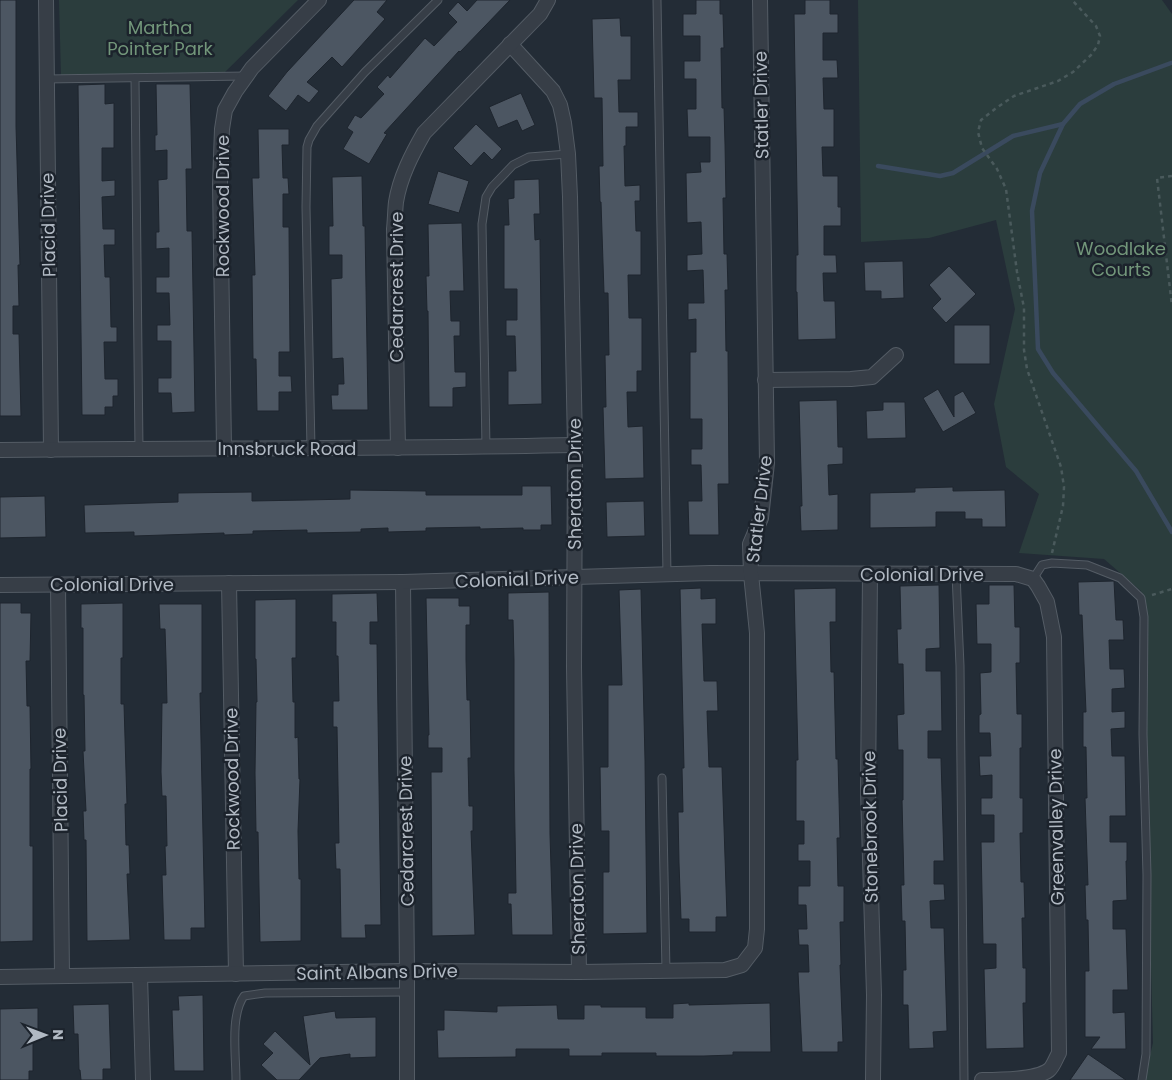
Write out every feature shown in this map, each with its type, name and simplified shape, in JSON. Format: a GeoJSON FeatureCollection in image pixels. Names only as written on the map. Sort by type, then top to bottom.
{"type":"FeatureCollection","features":[{"type":"Feature","properties":{"kind":"street","name":"Placid Drive"},"geometry":{"type":"LineString","coordinates":[[46,0],[51,450]]}},
{"type":"Feature","properties":{"kind":"street","name":"Rockwood Drive"},"geometry":{"type":"LineString","coordinates":[[224,448],[220,184],[222,129],[225,110],[247,76],[320,0]]}},
{"type":"Feature","properties":{"kind":"street","name":"Cedarcrest Drive"},"geometry":{"type":"LineString","coordinates":[[398,448],[394,230],[396,202],[411,155],[424,133],[540,14],[548,0]]}},
{"type":"Feature","properties":{"kind":"street","name":"Statler Drive"},"geometry":{"type":"LineString","coordinates":[[749,956],[755,948],[757,930],[756,633],[750,544],[761,518],[767,463],[760,0]]}},
{"type":"Feature","properties":{"kind":"street","name":"Sheraton Drive"},"geometry":{"type":"LineString","coordinates":[[510,44],[553,91],[560,105],[568,154],[575,445],[574,666],[579,972]]}},
{"type":"Feature","properties":{"kind":"street"},"geometry":{"type":"LineString","coordinates":[[765,380],[851,379],[872,376],[896,355]]}},
{"type":"Feature","properties":{"kind":"street","name":"Innsbruck Road"},"geometry":{"type":"LineString","coordinates":[[0,450],[575,445]]}},
{"type":"Feature","properties":{"kind":"street","name":"Colonial Drive"},"geometry":{"type":"LineString","coordinates":[[0,585],[403,582],[667,574],[1016,574],[1033,580]]}},
{"type":"Feature","properties":{"kind":"street","name":"Stonebrook Drive"},"geometry":{"type":"LineString","coordinates":[[870,574],[868,791],[874,995],[873,1080]]}},
{"type":"Feature","properties":{"kind":"street","name":"Greenvalley Drive"},"geometry":{"type":"LineString","coordinates":[[1016,1080],[1049,1070],[1060,1053],[1054,637],[1047,602],[1033,580]]}},
{"type":"Feature","properties":{"kind":"street","name":"Cedarcrest Drive"},"geometry":{"type":"LineString","coordinates":[[403,582],[407,1080]]}},
{"type":"Feature","properties":{"kind":"street","name":"Rockwood Drive"},"geometry":{"type":"LineString","coordinates":[[229,583],[236,974]]}},
{"type":"Feature","properties":{"kind":"street","name":"Placid Drive"},"geometry":{"type":"LineString","coordinates":[[58,584],[62,976]]}},
{"type":"Feature","properties":{"kind":"street","name":"Saint Albans Drive"},"geometry":{"type":"LineString","coordinates":[[0,977],[407,971],[579,972],[725,970],[742,965],[749,956]]}},
{"type":"Feature","properties":{"kind":"street"},"geometry":{"type":"LineString","coordinates":[[140,975],[143,1080]]}},
{"type":"Feature","properties":{"kind":"street"},"geometry":{"type":"LineString","coordinates":[[982,1080],[1016,1080]]}},
{"type":"Feature","properties":{"kind":"lane"},"geometry":{"type":"LineString","coordinates":[[311,448],[306,207],[307,147],[317,126],[365,72],[438,0]]}},
{"type":"Feature","properties":{"kind":"lane"},"geometry":{"type":"LineString","coordinates":[[657,0],[667,574]]}},
{"type":"Feature","properties":{"kind":"lane"},"geometry":{"type":"LineString","coordinates":[[46,79],[247,76]]}},
{"type":"Feature","properties":{"kind":"lane"},"geometry":{"type":"LineString","coordinates":[[135,78],[139,450]]}},
{"type":"Feature","properties":{"kind":"lane"},"geometry":{"type":"LineString","coordinates":[[486,447],[482,224],[486,197],[502,176],[521,160],[537,156],[568,154]]}},
{"type":"Feature","properties":{"kind":"lane"},"geometry":{"type":"LineString","coordinates":[[1033,580],[1042,566],[1049,564],[1087,565],[1120,578],[1141,598],[1144,617],[1147,875],[1146,1054],[1142,1080]]}},
{"type":"Feature","properties":{"kind":"lane"},"geometry":{"type":"LineString","coordinates":[[956,574],[960,666],[964,1080]]}},
{"type":"Feature","properties":{"kind":"lane"},"geometry":{"type":"LineString","coordinates":[[662,778],[666,971]]}},
{"type":"Feature","properties":{"kind":"lane"},"geometry":{"type":"LineString","coordinates":[[236,1080],[236,1020],[238,1004],[244,996],[265,993],[407,992]]}},
{"type":"Feature","properties":{"kind":"path"},"geometry":{"type":"LineString","coordinates":[[1049,564],[1062,506],[1064,487],[1061,466],[1027,369],[1024,350],[1024,308],[1017,272],[1006,189],[992,162],[982,148],[978,132],[981,120],[1014,96],[1058,81],[1073,72],[1091,55],[1098,45],[1100,36],[1096,26],[1072,0]]}},
{"type":"Feature","properties":{"kind":"path"},"geometry":{"type":"LineString","coordinates":[[1172,176],[1157,178],[1172,306]]}},
{"type":"Feature","properties":{"kind":"path"},"geometry":{"type":"LineString","coordinates":[[1166,252],[1172,251]]}},
{"type":"Feature","properties":{"kind":"path"},"geometry":{"type":"LineString","coordinates":[[1148,596],[1172,590]]}},
{"type":"Feature","properties":{"kind":"green space","name":"Martha Pointer Park"},"geometry":{"type":"Polygon","coordinates":[[[59,0],[298,0],[222,75],[61,76],[59,0]]]}},
{"type":"Feature","properties":{"kind":"green space","name":"Woodlake Courts"},"geometry":{"type":"Polygon","coordinates":[[[858,0],[1162,0],[1172,14],[1172,1080],[1144,1080],[1153,1043],[1141,591],[1104,559],[1019,553],[1039,494],[1006,467],[994,404],[1015,309],[996,220],[929,238],[861,242],[858,0]]]}},
{"type":"Feature","properties":{"kind":"building"},"geometry":{"type":"Polygon","coordinates":[[[0,0],[16,0],[16,126],[20,265],[18,265],[19,306],[13,306],[13,334],[19,334],[21,416],[0,416],[0,0]]]}},
{"type":"Feature","properties":{"kind":"building"},"geometry":{"type":"Polygon","coordinates":[[[354,0],[387,0],[377,12],[385,19],[342,67],[332,57],[307,82],[319,91],[309,103],[298,95],[286,111],[268,96],[287,72],[354,0]]]}},
{"type":"Feature","properties":{"kind":"building"},"geometry":{"type":"Polygon","coordinates":[[[477,0],[510,0],[459,51],[384,133],[387,134],[369,164],[343,149],[353,132],[347,128],[355,115],[361,118],[384,94],[377,87],[388,75],[390,78],[425,38],[434,46],[457,22],[448,13],[458,2],[467,11],[477,0]]]}},
{"type":"Feature","properties":{"kind":"building"},"geometry":{"type":"Polygon","coordinates":[[[696,0],[720,0],[720,14],[723,14],[724,48],[721,48],[726,198],[723,198],[724,254],[727,254],[728,290],[725,290],[726,351],[728,351],[729,484],[718,484],[719,535],[689,535],[688,501],[702,501],[701,465],[691,465],[691,449],[702,449],[702,419],[690,419],[690,352],[696,352],[696,319],[688,320],[688,303],[704,303],[703,270],[687,271],[687,255],[702,254],[701,222],[687,223],[686,173],[701,172],[700,162],[710,162],[710,137],[688,137],[687,109],[696,109],[696,79],[684,79],[684,61],[700,61],[700,36],[683,36],[683,14],[696,14],[696,0]]]}},
{"type":"Feature","properties":{"kind":"building"},"geometry":{"type":"Polygon","coordinates":[[[805,0],[830,0],[830,14],[838,14],[838,33],[823,33],[823,60],[837,60],[838,78],[823,78],[824,109],[834,109],[834,147],[822,147],[823,176],[838,176],[838,207],[841,207],[841,226],[824,226],[824,255],[836,255],[837,273],[823,273],[824,301],[835,301],[836,339],[798,340],[794,14],[805,14],[805,0]]]}},
{"type":"Feature","properties":{"kind":"building"},"geometry":{"type":"Polygon","coordinates":[[[620,18],[621,36],[631,36],[631,80],[618,80],[619,112],[638,112],[638,127],[626,127],[626,146],[624,146],[625,186],[640,185],[640,201],[635,201],[636,231],[641,231],[641,275],[628,275],[629,318],[642,318],[642,371],[637,371],[637,392],[627,392],[628,427],[643,426],[644,478],[605,479],[603,407],[606,407],[605,355],[609,355],[608,293],[604,293],[600,202],[599,166],[603,166],[602,98],[594,98],[592,19],[620,18]]]}},
{"type":"Feature","properties":{"kind":"building"},"geometry":{"type":"Polygon","coordinates":[[[105,84],[105,104],[114,103],[114,148],[102,148],[102,181],[115,180],[115,196],[102,197],[103,229],[115,229],[115,245],[104,245],[105,277],[110,277],[111,327],[117,327],[117,342],[104,342],[105,379],[118,379],[118,396],[113,396],[113,407],[105,407],[105,415],[82,415],[78,85],[105,84]]]}},
{"type":"Feature","properties":{"kind":"building"},"geometry":{"type":"Polygon","coordinates":[[[156,84],[190,84],[192,169],[186,169],[187,231],[192,231],[195,412],[172,413],[171,393],[158,393],[158,378],[171,378],[171,341],[157,341],[157,325],[170,325],[169,293],[156,293],[156,277],[169,277],[169,248],[156,249],[156,232],[159,232],[158,180],[167,179],[167,150],[155,151],[155,135],[157,135],[156,84]]]}},
{"type":"Feature","properties":{"kind":"building"},"geometry":{"type":"Polygon","coordinates":[[[521,93],[535,125],[522,131],[517,120],[498,128],[489,107],[521,93]]]}},
{"type":"Feature","properties":{"kind":"building"},"geometry":{"type":"Polygon","coordinates":[[[476,124],[502,149],[492,160],[484,152],[471,166],[453,148],[476,124]]]}},
{"type":"Feature","properties":{"kind":"building"},"geometry":{"type":"Polygon","coordinates":[[[258,129],[289,129],[289,145],[282,145],[283,178],[288,178],[289,194],[283,194],[283,227],[289,227],[290,352],[279,352],[279,376],[291,376],[292,392],[279,392],[279,411],[257,411],[256,359],[253,359],[252,275],[255,275],[252,178],[259,178],[258,129]]]}},
{"type":"Feature","properties":{"kind":"building"},"geometry":{"type":"Polygon","coordinates":[[[438,171],[469,181],[459,213],[428,204],[438,171]]]}},
{"type":"Feature","properties":{"kind":"building"},"geometry":{"type":"Polygon","coordinates":[[[362,176],[363,226],[365,226],[368,410],[332,410],[331,395],[338,395],[338,384],[344,384],[343,358],[332,359],[331,279],[342,278],[342,255],[329,255],[329,226],[333,226],[332,177],[362,176]]]}},
{"type":"Feature","properties":{"kind":"building"},"geometry":{"type":"Polygon","coordinates":[[[539,179],[540,214],[534,214],[535,240],[540,239],[542,404],[508,405],[508,371],[516,371],[515,336],[506,336],[506,320],[517,320],[517,289],[504,289],[504,225],[509,225],[508,199],[514,198],[514,180],[539,179]]]}},
{"type":"Feature","properties":{"kind":"building"},"geometry":{"type":"Polygon","coordinates":[[[462,223],[464,291],[450,291],[451,321],[460,321],[460,336],[454,336],[455,372],[466,372],[466,387],[453,388],[453,407],[429,407],[426,276],[429,276],[428,224],[462,223]]]}},
{"type":"Feature","properties":{"kind":"building"},"geometry":{"type":"Polygon","coordinates":[[[903,261],[904,298],[881,299],[881,291],[865,291],[864,262],[903,261]]]}},
{"type":"Feature","properties":{"kind":"building"},"geometry":{"type":"Polygon","coordinates":[[[949,266],[976,294],[946,323],[932,308],[941,299],[929,285],[949,266]]]}},
{"type":"Feature","properties":{"kind":"building"},"geometry":{"type":"Polygon","coordinates":[[[954,325],[990,325],[990,364],[954,364],[954,325]]]}},
{"type":"Feature","properties":{"kind":"building"},"geometry":{"type":"Polygon","coordinates":[[[938,389],[954,417],[954,396],[963,391],[976,413],[943,432],[923,398],[938,389]]]}},
{"type":"Feature","properties":{"kind":"building"},"geometry":{"type":"Polygon","coordinates":[[[837,400],[838,447],[843,447],[843,464],[828,465],[829,495],[838,494],[838,530],[801,531],[799,401],[837,400]]]}},
{"type":"Feature","properties":{"kind":"building"},"geometry":{"type":"Polygon","coordinates":[[[883,402],[905,402],[906,438],[867,439],[866,411],[883,410],[883,402]]]}},
{"type":"Feature","properties":{"kind":"building"},"geometry":{"type":"Polygon","coordinates":[[[522,486],[551,486],[552,525],[541,525],[541,530],[523,530],[523,528],[480,529],[480,527],[426,528],[426,531],[388,532],[388,528],[361,529],[361,532],[253,531],[253,534],[224,535],[224,533],[134,536],[134,532],[85,533],[84,505],[178,502],[178,493],[252,492],[252,501],[306,500],[350,499],[350,490],[426,491],[426,495],[522,495],[522,486]]]}},
{"type":"Feature","properties":{"kind":"building"},"geometry":{"type":"Polygon","coordinates":[[[953,487],[953,491],[1005,490],[1006,527],[982,527],[982,519],[965,519],[965,512],[936,512],[936,527],[870,528],[870,493],[915,492],[915,488],[953,487]]]}},
{"type":"Feature","properties":{"kind":"building"},"geometry":{"type":"Polygon","coordinates":[[[45,496],[46,537],[0,538],[0,497],[45,496]]]}},
{"type":"Feature","properties":{"kind":"building"},"geometry":{"type":"Polygon","coordinates":[[[644,501],[645,536],[607,537],[606,502],[644,501]]]}},
{"type":"Feature","properties":{"kind":"building"},"geometry":{"type":"Polygon","coordinates":[[[1114,581],[1116,620],[1123,620],[1124,640],[1109,640],[1110,669],[1124,669],[1125,688],[1112,689],[1112,712],[1125,711],[1125,728],[1111,729],[1112,756],[1125,756],[1126,816],[1110,816],[1110,842],[1127,842],[1127,900],[1113,901],[1113,929],[1126,929],[1128,990],[1113,990],[1113,1013],[1125,1012],[1126,1049],[1091,1049],[1100,1037],[1085,1037],[1085,971],[1089,971],[1085,885],[1088,885],[1085,798],[1087,798],[1086,747],[1083,747],[1083,712],[1086,712],[1082,615],[1079,615],[1078,582],[1114,581]]]}},
{"type":"Feature","properties":{"kind":"building"},"geometry":{"type":"Polygon","coordinates":[[[939,585],[940,648],[926,649],[926,671],[941,671],[942,731],[928,731],[928,758],[941,758],[944,861],[934,861],[934,884],[944,884],[945,900],[930,901],[931,928],[944,928],[947,1031],[933,1032],[934,1048],[909,1049],[908,1005],[903,1005],[903,970],[906,970],[905,921],[902,921],[901,885],[904,885],[903,750],[898,750],[897,715],[904,714],[903,664],[898,664],[897,629],[901,629],[900,586],[939,585]]]}},
{"type":"Feature","properties":{"kind":"building"},"geometry":{"type":"Polygon","coordinates":[[[989,585],[1014,585],[1015,627],[1020,627],[1020,663],[1016,663],[1017,714],[1022,714],[1020,798],[1023,798],[1023,833],[1020,833],[1021,882],[1024,882],[1025,918],[1022,918],[1023,968],[1026,968],[1026,1003],[1023,1003],[1024,1048],[986,1049],[984,969],[996,968],[996,944],[983,944],[981,842],[994,842],[994,815],[981,815],[981,798],[992,798],[992,775],[980,776],[979,756],[991,756],[990,733],[979,733],[979,715],[981,714],[980,673],[991,672],[991,644],[977,644],[976,604],[989,604],[989,585]]]}},
{"type":"Feature","properties":{"kind":"building"},"geometry":{"type":"Polygon","coordinates":[[[701,588],[701,599],[716,598],[716,624],[702,624],[704,681],[717,681],[718,711],[707,711],[709,767],[722,767],[727,917],[716,917],[716,932],[689,932],[689,919],[681,919],[678,812],[683,812],[682,768],[684,768],[680,589],[701,588]]]}},
{"type":"Feature","properties":{"kind":"building"},"geometry":{"type":"Polygon","coordinates":[[[836,588],[836,622],[830,622],[831,672],[834,672],[836,759],[838,759],[840,838],[837,838],[838,886],[844,886],[844,922],[840,922],[843,1042],[838,1042],[838,1052],[802,1052],[798,972],[809,972],[808,945],[799,945],[798,929],[807,929],[806,905],[798,905],[798,886],[810,886],[810,861],[798,861],[798,844],[804,844],[804,821],[796,821],[796,760],[798,760],[794,589],[836,588]]]}},
{"type":"Feature","properties":{"kind":"building"},"geometry":{"type":"Polygon","coordinates":[[[641,589],[647,933],[603,934],[603,872],[609,872],[609,831],[601,831],[600,767],[608,767],[608,685],[622,685],[619,590],[641,589]]]}},
{"type":"Feature","properties":{"kind":"building"},"geometry":{"type":"Polygon","coordinates":[[[549,592],[550,834],[553,935],[512,935],[511,904],[508,904],[508,893],[516,893],[514,660],[513,620],[508,620],[508,593],[549,592]]]}},
{"type":"Feature","properties":{"kind":"building"},"geometry":{"type":"Polygon","coordinates":[[[377,593],[378,622],[370,622],[370,644],[377,644],[381,925],[365,925],[366,938],[341,938],[340,869],[336,869],[335,843],[339,843],[337,727],[333,727],[333,701],[339,701],[338,656],[336,656],[336,622],[332,622],[332,594],[377,593]]]}},
{"type":"Feature","properties":{"kind":"building"},"geometry":{"type":"Polygon","coordinates":[[[426,598],[459,598],[459,606],[470,606],[470,625],[466,625],[466,659],[467,700],[470,700],[471,758],[468,758],[469,806],[473,806],[473,831],[471,831],[475,935],[432,936],[431,772],[442,772],[442,748],[428,748],[426,598]]]}},
{"type":"Feature","properties":{"kind":"building"},"geometry":{"type":"Polygon","coordinates":[[[296,599],[296,658],[292,658],[295,738],[298,737],[300,779],[298,831],[299,879],[301,879],[301,941],[260,942],[255,773],[257,702],[255,600],[296,599]]]}},
{"type":"Feature","properties":{"kind":"building"},"geometry":{"type":"Polygon","coordinates":[[[0,603],[21,603],[21,613],[31,613],[30,661],[26,661],[27,706],[30,706],[30,846],[33,846],[33,941],[0,942],[0,603]]]}},
{"type":"Feature","properties":{"kind":"building"},"geometry":{"type":"Polygon","coordinates":[[[123,603],[121,704],[124,704],[127,804],[125,804],[126,845],[129,845],[130,874],[127,874],[130,940],[87,941],[86,840],[84,840],[83,811],[86,811],[83,751],[85,751],[81,604],[123,603]]]}},
{"type":"Feature","properties":{"kind":"building"},"geometry":{"type":"Polygon","coordinates":[[[159,604],[202,604],[202,693],[200,693],[205,928],[191,928],[191,940],[164,940],[162,875],[166,875],[165,846],[167,846],[166,796],[162,796],[161,772],[162,703],[167,703],[165,629],[160,629],[159,604]]]}},
{"type":"Feature","properties":{"kind":"building"},"geometry":{"type":"Polygon","coordinates":[[[203,995],[204,1071],[174,1071],[172,1010],[179,1010],[178,996],[203,995]]]}},
{"type":"Feature","properties":{"kind":"building"},"geometry":{"type":"Polygon","coordinates":[[[689,1003],[689,1005],[770,1003],[771,1052],[733,1052],[733,1055],[704,1056],[656,1056],[656,1053],[602,1053],[602,1056],[569,1056],[569,1049],[516,1049],[516,1057],[438,1058],[437,1030],[444,1030],[444,1010],[497,1012],[497,1006],[557,1005],[558,1019],[584,1019],[584,1005],[601,1005],[601,1007],[646,1007],[646,1018],[673,1018],[673,1004],[689,1003]]]}},
{"type":"Feature","properties":{"kind":"building"},"geometry":{"type":"Polygon","coordinates":[[[109,1004],[111,1069],[103,1069],[103,1080],[81,1080],[78,1034],[74,1034],[73,1005],[109,1004]]]}},
{"type":"Feature","properties":{"kind":"building"},"geometry":{"type":"Polygon","coordinates":[[[38,1008],[38,1035],[33,1035],[33,1071],[29,1071],[29,1080],[0,1080],[0,1009],[38,1008]]]}},
{"type":"Feature","properties":{"kind":"building"},"geometry":{"type":"Polygon","coordinates":[[[335,1011],[336,1018],[376,1017],[376,1057],[350,1058],[350,1054],[320,1058],[299,1080],[277,1080],[261,1065],[273,1053],[263,1044],[275,1031],[310,1065],[303,1016],[335,1011]]]}},
{"type":"Feature","properties":{"kind":"building"},"geometry":{"type":"Polygon","coordinates":[[[1088,1054],[1126,1080],[1070,1080],[1088,1054]]]}},
{"type":"Feature","properties":{"kind":"waterway"},"geometry":{"type":"LineString","coordinates":[[1171,63],[1114,84],[1080,104],[1063,124],[1040,173],[1032,211],[1038,349],[1053,373],[1136,471],[1172,532]]}},
{"type":"Feature","properties":{"kind":"waterway"},"geometry":{"type":"LineString","coordinates":[[878,166],[940,176],[953,173],[1013,136],[1063,124]]}}]}
